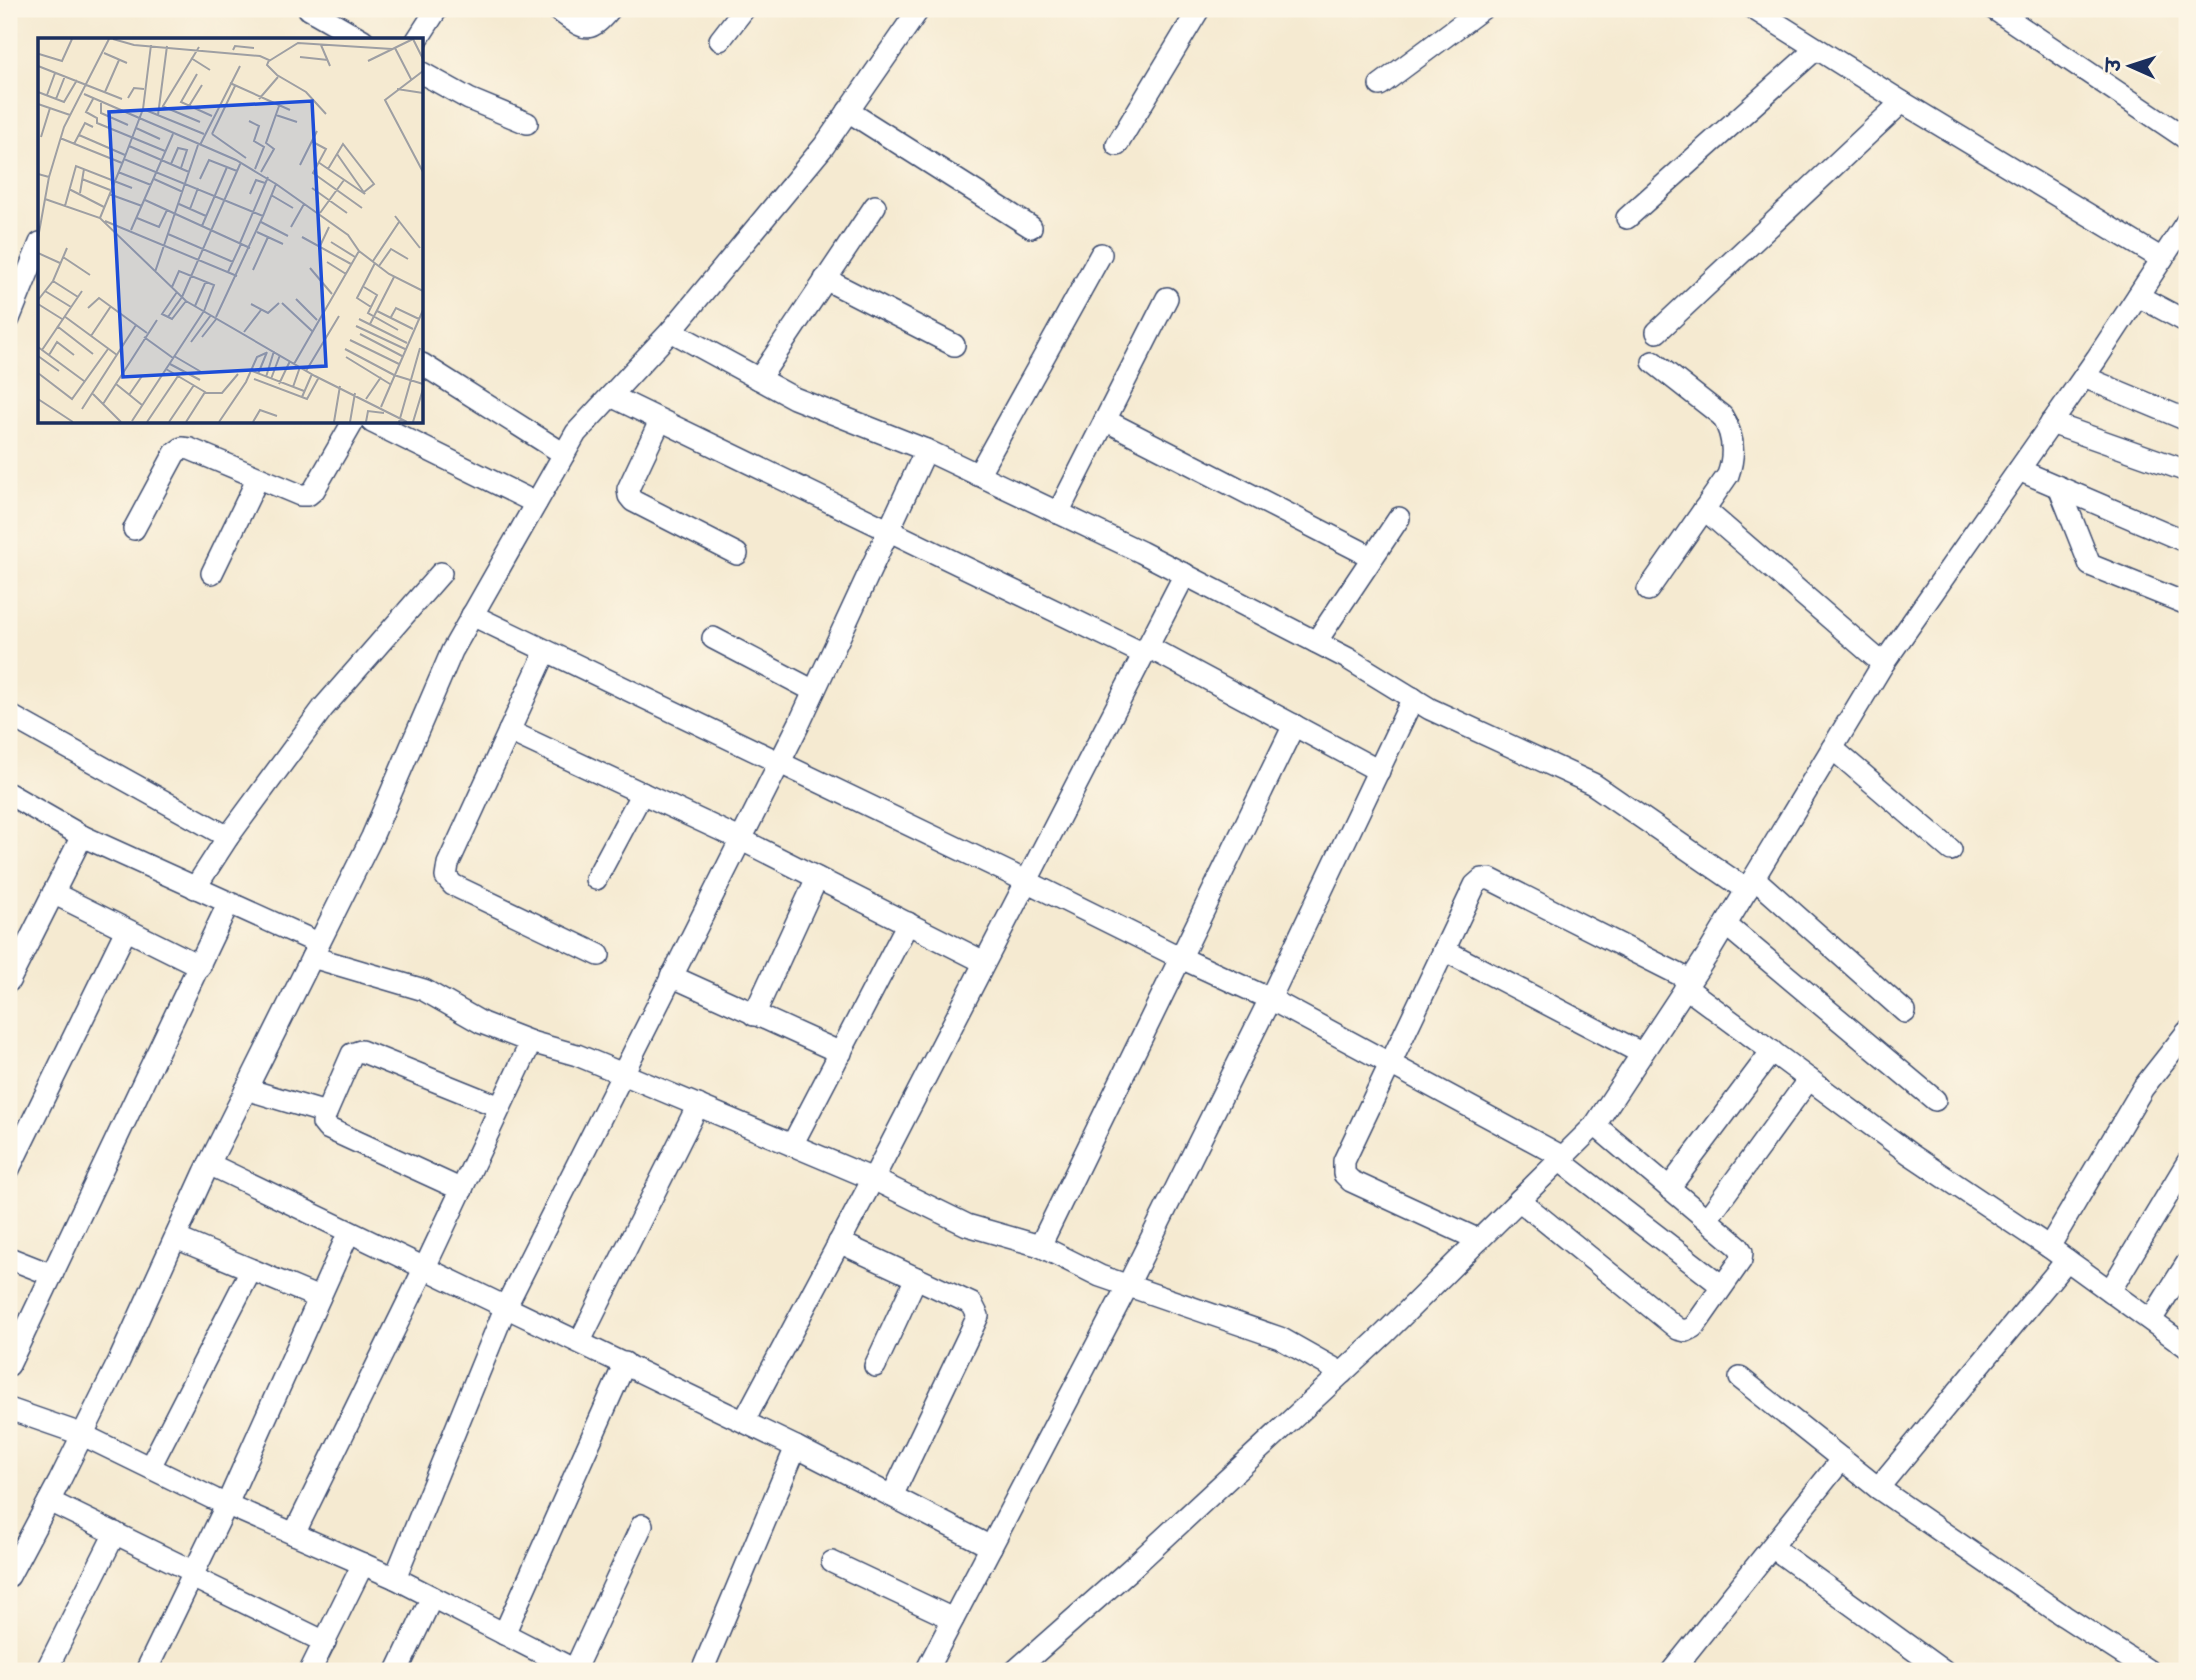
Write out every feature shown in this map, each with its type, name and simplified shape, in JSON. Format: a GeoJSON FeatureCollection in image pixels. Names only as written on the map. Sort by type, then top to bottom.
{"type":"FeatureCollection","features":[{"type":"Feature","properties":{"kind":"street"},"geometry":{"type":"LineString","coordinates":[[309,9],[332,15],[361,38]]}},
{"type":"Feature","properties":{"kind":"street"},"geometry":{"type":"LineString","coordinates":[[418,38],[437,9]]}},
{"type":"Feature","properties":{"kind":"street"},"geometry":{"type":"LineString","coordinates":[[556,9],[590,28],[596,26],[610,9]]}},
{"type":"Feature","properties":{"kind":"street"},"geometry":{"type":"LineString","coordinates":[[720,40],[744,9]]}},
{"type":"Feature","properties":{"kind":"street"},"geometry":{"type":"LineString","coordinates":[[9,1576],[119,1361],[209,1164],[372,836],[452,650],[576,433],[671,331],[824,146],[919,9]]}},
{"type":"Feature","properties":{"kind":"street"},"geometry":{"type":"LineString","coordinates":[[1117,145],[1199,9]]}},
{"type":"Feature","properties":{"kind":"street"},"geometry":{"type":"LineString","coordinates":[[1380,85],[1482,9]]}},
{"type":"Feature","properties":{"kind":"street"},"geometry":{"type":"LineString","coordinates":[[1754,9],[2162,259]]}},
{"type":"Feature","properties":{"kind":"street"},"geometry":{"type":"LineString","coordinates":[[1994,9],[2187,139]]}},
{"type":"Feature","properties":{"kind":"street"},"geometry":{"type":"LineString","coordinates":[[1627,218],[1816,49]]}},
{"type":"Feature","properties":{"kind":"street"},"geometry":{"type":"LineString","coordinates":[[424,74],[469,99],[527,123]]}},
{"type":"Feature","properties":{"kind":"street"},"geometry":{"type":"LineString","coordinates":[[1657,332],[1902,102]]}},
{"type":"Feature","properties":{"kind":"street"},"geometry":{"type":"LineString","coordinates":[[848,111],[1031,227]]}},
{"type":"Feature","properties":{"kind":"street"},"geometry":{"type":"LineString","coordinates":[[759,379],[875,206]]}},
{"type":"Feature","properties":{"kind":"street"},"geometry":{"type":"LineString","coordinates":[[1015,1671],[1135,1565],[1342,1373],[1595,1125],[1726,925],[1883,664],[2084,377],[2187,221]]}},
{"type":"Feature","properties":{"kind":"street"},"geometry":{"type":"LineString","coordinates":[[978,475],[1101,254]]}},
{"type":"Feature","properties":{"kind":"street"},"geometry":{"type":"LineString","coordinates":[[9,319],[34,278],[38,255]]}},
{"type":"Feature","properties":{"kind":"street"},"geometry":{"type":"LineString","coordinates":[[825,279],[954,345]]}},
{"type":"Feature","properties":{"kind":"street"},"geometry":{"type":"LineString","coordinates":[[2138,296],[2187,323]]}},
{"type":"Feature","properties":{"kind":"street"},"geometry":{"type":"LineString","coordinates":[[1059,513],[1167,298]]}},
{"type":"Feature","properties":{"kind":"street"},"geometry":{"type":"LineString","coordinates":[[671,331],[794,398],[926,450],[1059,513],[1347,658],[1430,709],[1593,784],[1750,884],[1905,1012]]}},
{"type":"Feature","properties":{"kind":"street"},"geometry":{"type":"LineString","coordinates":[[1648,590],[1728,475],[1732,464],[1732,439],[1721,416],[1653,362]]}},
{"type":"Feature","properties":{"kind":"street"},"geometry":{"type":"LineString","coordinates":[[424,365],[565,454]]}},
{"type":"Feature","properties":{"kind":"street"},"geometry":{"type":"LineString","coordinates":[[2084,377],[2186,417]]}},
{"type":"Feature","properties":{"kind":"street"},"geometry":{"type":"LineString","coordinates":[[611,396],[888,532],[1146,650],[1379,771]]}},
{"type":"Feature","properties":{"kind":"street"},"geometry":{"type":"LineString","coordinates":[[1105,420],[1372,557]]}},
{"type":"Feature","properties":{"kind":"street"},"geometry":{"type":"LineString","coordinates":[[660,421],[628,489],[629,496],[737,554]]}},
{"type":"Feature","properties":{"kind":"street"},"geometry":{"type":"LineString","coordinates":[[2051,423],[2187,471]]}},
{"type":"Feature","properties":{"kind":"street"},"geometry":{"type":"LineString","coordinates":[[134,529],[174,453],[181,448],[190,449],[300,495],[308,495],[314,490],[352,424]]}},
{"type":"Feature","properties":{"kind":"street"},"geometry":{"type":"LineString","coordinates":[[376,424],[536,503]]}},
{"type":"Feature","properties":{"kind":"street"},"geometry":{"type":"LineString","coordinates":[[395,1578],[506,1306],[814,691],[926,450]]}},
{"type":"Feature","properties":{"kind":"street"},"geometry":{"type":"LineString","coordinates":[[2019,470],[2187,542]]}},
{"type":"Feature","properties":{"kind":"street"},"geometry":{"type":"LineString","coordinates":[[212,573],[258,478]]}},
{"type":"Feature","properties":{"kind":"street"},"geometry":{"type":"LineString","coordinates":[[2059,487],[2090,565],[2187,604]]}},
{"type":"Feature","properties":{"kind":"street"},"geometry":{"type":"LineString","coordinates":[[1704,509],[1883,664]]}},
{"type":"Feature","properties":{"kind":"street"},"geometry":{"type":"LineString","coordinates":[[1316,642],[1399,518]]}},
{"type":"Feature","properties":{"kind":"street"},"geometry":{"type":"LineString","coordinates":[[195,888],[228,837],[323,708],[440,573]]}},
{"type":"Feature","properties":{"kind":"street"},"geometry":{"type":"LineString","coordinates":[[744,1421],[873,1179],[1185,575]]}},
{"type":"Feature","properties":{"kind":"street"},"geometry":{"type":"LineString","coordinates":[[472,615],[1270,999],[1561,1158],[1722,1286]]}},
{"type":"Feature","properties":{"kind":"street"},"geometry":{"type":"LineString","coordinates":[[713,638],[814,691]]}},
{"type":"Feature","properties":{"kind":"street"},"geometry":{"type":"LineString","coordinates":[[546,651],[447,864],[446,877],[453,885],[599,955]]}},
{"type":"Feature","properties":{"kind":"street"},"geometry":{"type":"LineString","coordinates":[[926,1671],[1128,1284],[1270,999],[1413,698]]}},
{"type":"Feature","properties":{"kind":"street"},"geometry":{"type":"LineString","coordinates":[[9,715],[228,837]]}},
{"type":"Feature","properties":{"kind":"street"},"geometry":{"type":"LineString","coordinates":[[1040,1246],[1294,725]]}},
{"type":"Feature","properties":{"kind":"street"},"geometry":{"type":"LineString","coordinates":[[509,731],[740,839],[984,962]]}},
{"type":"Feature","properties":{"kind":"street"},"geometry":{"type":"LineString","coordinates":[[1832,748],[1951,850]]}},
{"type":"Feature","properties":{"kind":"street"},"geometry":{"type":"LineString","coordinates":[[596,879],[642,793]]}},
{"type":"Feature","properties":{"kind":"street"},"geometry":{"type":"LineString","coordinates":[[9,794],[82,836],[228,904],[315,950],[424,990],[482,1023],[531,1042],[577,1055],[698,1105],[873,1179],[967,1225],[1040,1246],[1100,1276],[1280,1338],[1342,1373]]}},
{"type":"Feature","properties":{"kind":"street"},"geometry":{"type":"LineString","coordinates":[[9,981],[82,836]]}},
{"type":"Feature","properties":{"kind":"street"},"geometry":{"type":"LineString","coordinates":[[754,1015],[817,878]]}},
{"type":"Feature","properties":{"kind":"street"},"geometry":{"type":"LineString","coordinates":[[1479,1240],[1350,1181],[1344,1174],[1344,1161],[1475,885],[1490,879],[1687,983],[1772,1051],[1910,1154],[2040,1241],[2187,1347]]}},
{"type":"Feature","properties":{"kind":"street"},"geometry":{"type":"LineString","coordinates":[[53,893],[200,966]]}},
{"type":"Feature","properties":{"kind":"street"},"geometry":{"type":"LineString","coordinates":[[9,1365],[228,904]]}},
{"type":"Feature","properties":{"kind":"street"},"geometry":{"type":"LineString","coordinates":[[792,1145],[908,923]]}},
{"type":"Feature","properties":{"kind":"street"},"geometry":{"type":"LineString","coordinates":[[1726,925],[1935,1100]]}},
{"type":"Feature","properties":{"kind":"street"},"geometry":{"type":"LineString","coordinates":[[9,1169],[126,930]]}},
{"type":"Feature","properties":{"kind":"street"},"geometry":{"type":"LineString","coordinates":[[1444,950],[1642,1054]]}},
{"type":"Feature","properties":{"kind":"street"},"geometry":{"type":"LineString","coordinates":[[671,976],[841,1053]]}},
{"type":"Feature","properties":{"kind":"street"},"geometry":{"type":"LineString","coordinates":[[2040,1241],[2143,1088],[2187,1032]]}},
{"type":"Feature","properties":{"kind":"street"},"geometry":{"type":"LineString","coordinates":[[294,1534],[425,1267],[531,1042]]}},
{"type":"Feature","properties":{"kind":"street"},"geometry":{"type":"LineString","coordinates":[[462,1190],[327,1128],[323,1123],[326,1113],[352,1054],[361,1051],[500,1107]]}},
{"type":"Feature","properties":{"kind":"street"},"geometry":{"type":"LineString","coordinates":[[1670,1188],[1772,1051]]}},
{"type":"Feature","properties":{"kind":"street"},"geometry":{"type":"LineString","coordinates":[[1707,1219],[1810,1079]]}},
{"type":"Feature","properties":{"kind":"street"},"geometry":{"type":"LineString","coordinates":[[246,1089],[326,1113]]}},
{"type":"Feature","properties":{"kind":"street"},"geometry":{"type":"LineString","coordinates":[[579,1341],[698,1105]]}},
{"type":"Feature","properties":{"kind":"street"},"geometry":{"type":"LineString","coordinates":[[1519,1200],[1678,1329],[1686,1331],[1694,1327],[1741,1260],[1742,1252],[1595,1125]]}},
{"type":"Feature","properties":{"kind":"street"},"geometry":{"type":"LineString","coordinates":[[2109,1291],[2187,1163]]}},
{"type":"Feature","properties":{"kind":"street"},"geometry":{"type":"LineString","coordinates":[[209,1164],[744,1421],[991,1547]]}},
{"type":"Feature","properties":{"kind":"street"},"geometry":{"type":"LineString","coordinates":[[146,1671],[227,1504],[349,1232]]}},
{"type":"Feature","properties":{"kind":"street"},"geometry":{"type":"LineString","coordinates":[[176,1238],[319,1298]]}},
{"type":"Feature","properties":{"kind":"street"},"geometry":{"type":"LineString","coordinates":[[839,1242],[972,1304],[978,1316],[892,1496]]}},
{"type":"Feature","properties":{"kind":"street"},"geometry":{"type":"LineString","coordinates":[[9,1258],[52,1275]]}},
{"type":"Feature","properties":{"kind":"street"},"geometry":{"type":"LineString","coordinates":[[1878,1488],[2067,1260]]}},
{"type":"Feature","properties":{"kind":"street"},"geometry":{"type":"LineString","coordinates":[[2151,1321],[2187,1263]]}},
{"type":"Feature","properties":{"kind":"street"},"geometry":{"type":"LineString","coordinates":[[150,1467],[251,1270]]}},
{"type":"Feature","properties":{"kind":"street"},"geometry":{"type":"LineString","coordinates":[[875,1366],[916,1278]]}},
{"type":"Feature","properties":{"kind":"street"},"geometry":{"type":"LineString","coordinates":[[504,1634],[625,1363]]}},
{"type":"Feature","properties":{"kind":"street"},"geometry":{"type":"LineString","coordinates":[[1740,1378],[1878,1488],[2149,1671]]}},
{"type":"Feature","properties":{"kind":"street"},"geometry":{"type":"LineString","coordinates":[[9,1409],[81,1434],[227,1504],[395,1578],[575,1671],[642,1525]]}},
{"type":"Feature","properties":{"kind":"street"},"geometry":{"type":"LineString","coordinates":[[702,1671],[796,1447]]}},
{"type":"Feature","properties":{"kind":"street"},"geometry":{"type":"LineString","coordinates":[[1672,1671],[1842,1459]]}},
{"type":"Feature","properties":{"kind":"street"},"geometry":{"type":"LineString","coordinates":[[49,1501],[325,1642]]}},
{"type":"Feature","properties":{"kind":"street"},"geometry":{"type":"LineString","coordinates":[[46,1671],[116,1534]]}},
{"type":"Feature","properties":{"kind":"street"},"geometry":{"type":"LineString","coordinates":[[1772,1547],[1944,1671]]}},
{"type":"Feature","properties":{"kind":"street"},"geometry":{"type":"LineString","coordinates":[[832,1562],[953,1619]]}},
{"type":"Feature","properties":{"kind":"street"},"geometry":{"type":"LineString","coordinates":[[310,1671],[363,1564]]}},
{"type":"Feature","properties":{"kind":"street"},"geometry":{"type":"LineString","coordinates":[[400,1670],[432,1597]]}}]}
